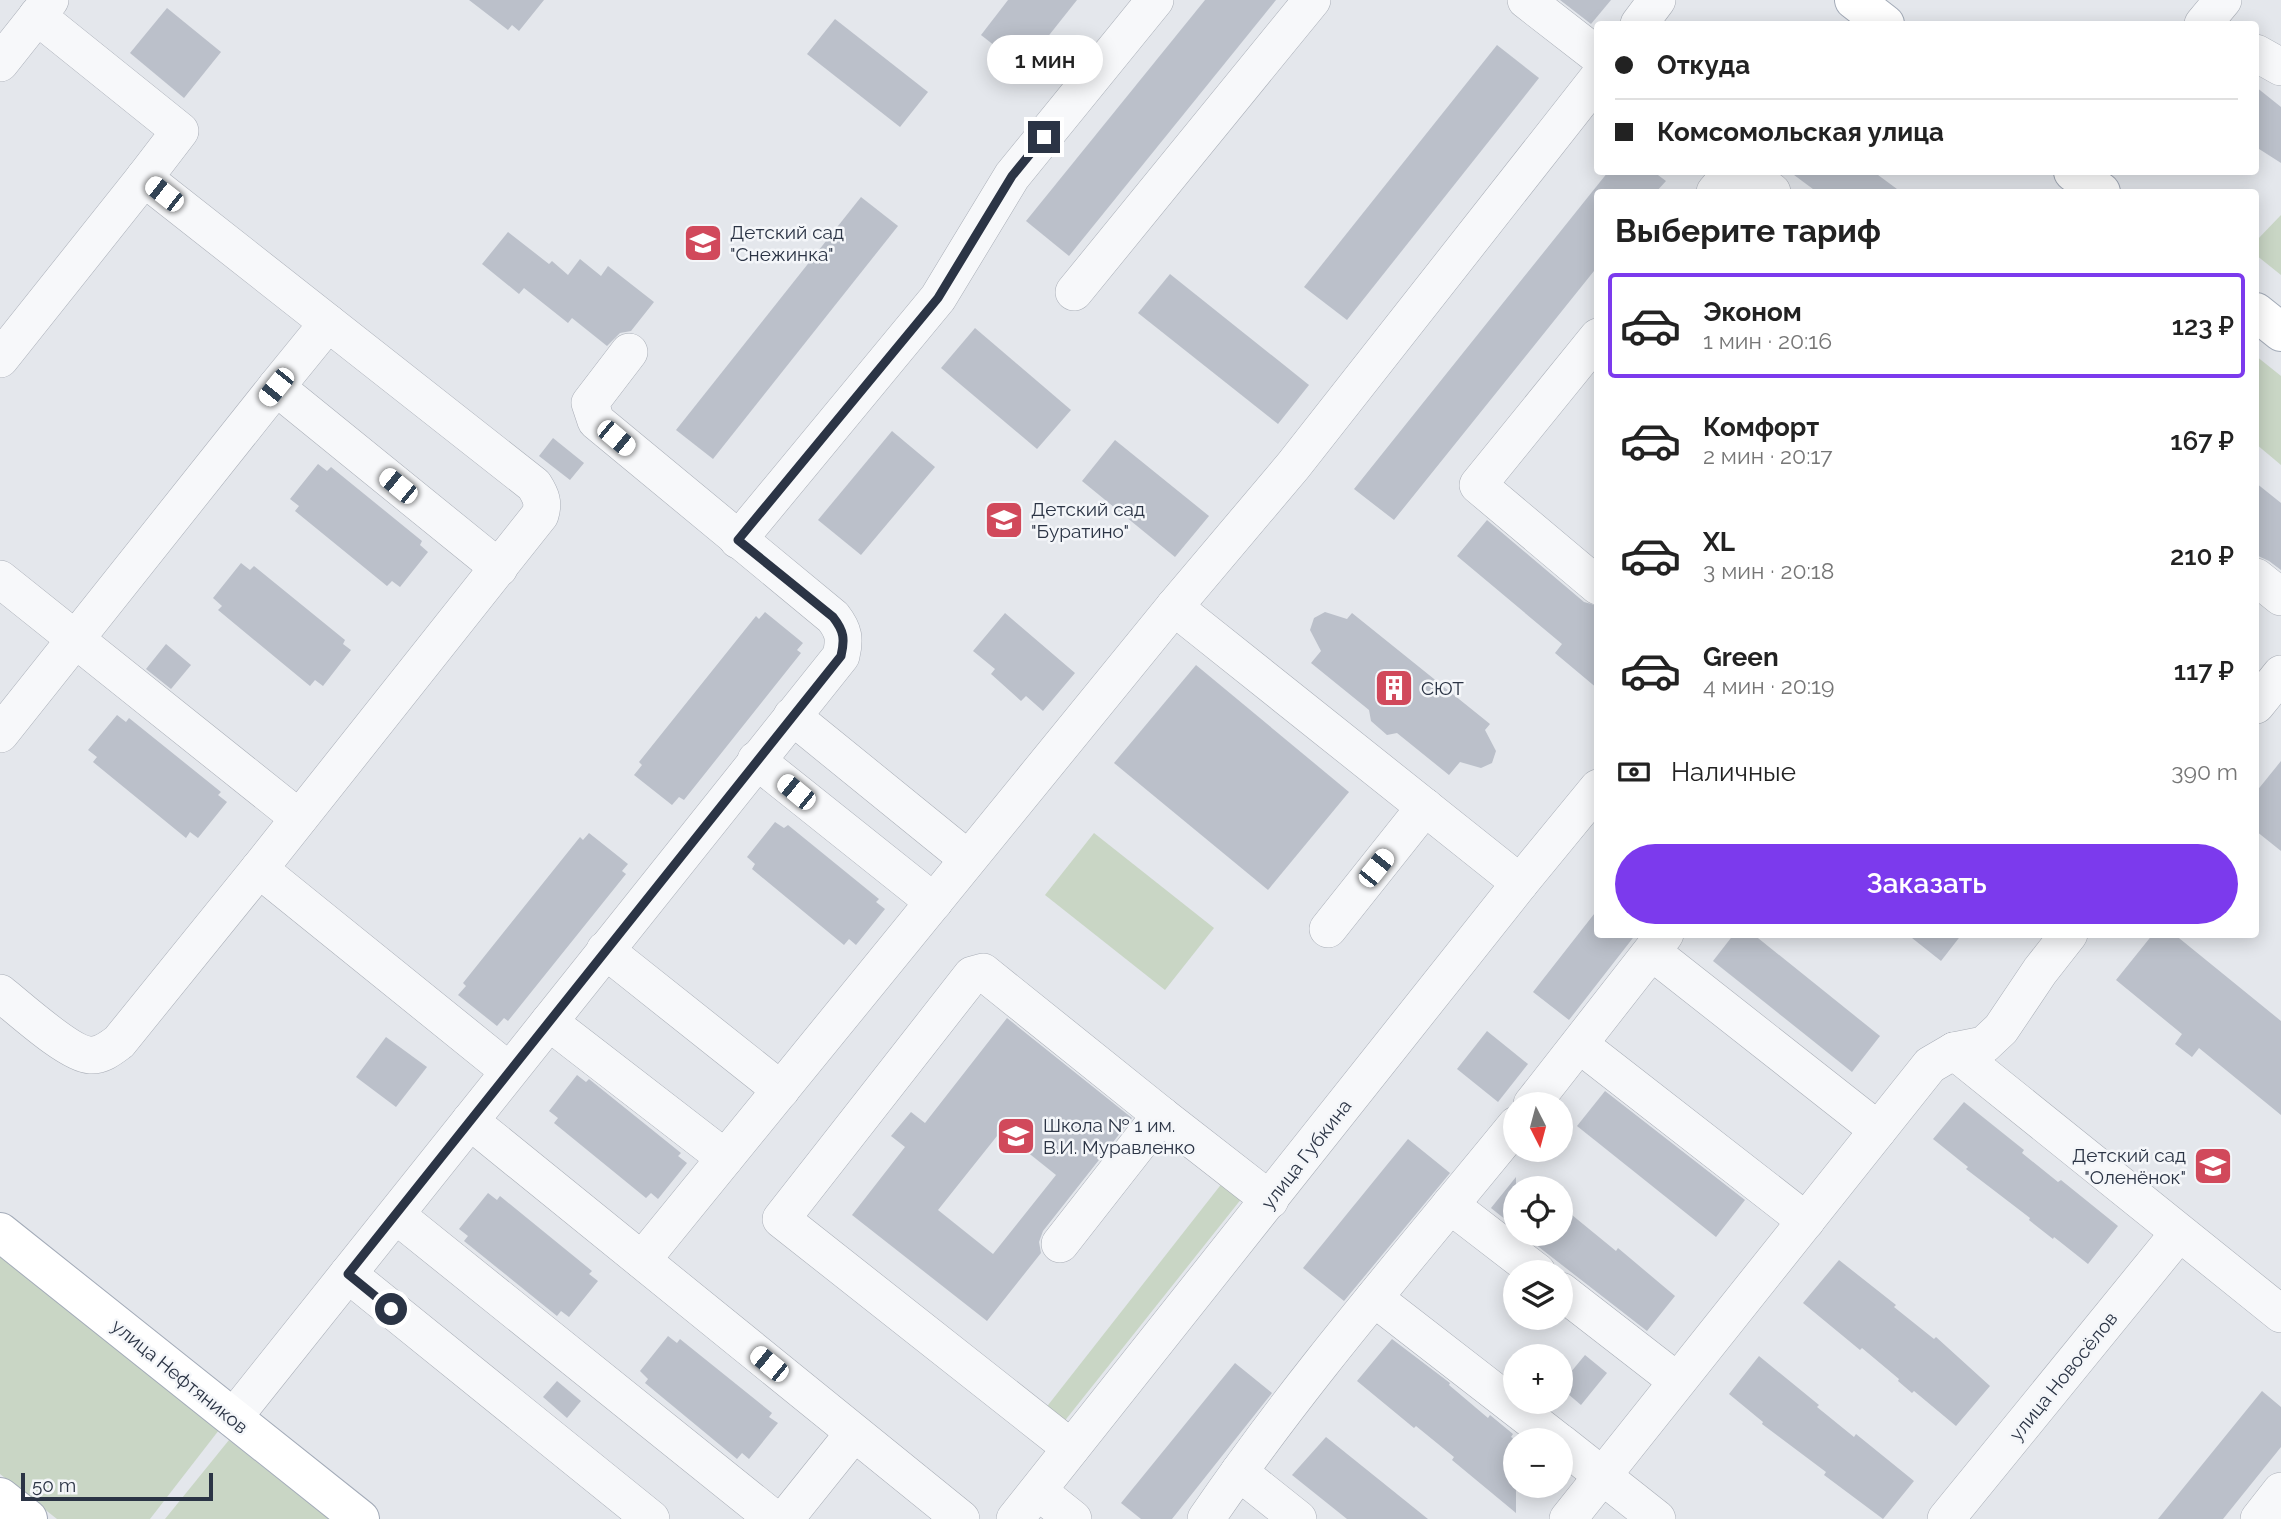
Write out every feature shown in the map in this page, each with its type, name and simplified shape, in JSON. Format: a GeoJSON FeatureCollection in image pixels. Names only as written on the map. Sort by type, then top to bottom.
{"type":"FeatureCollection","features":[{"type":"Feature","properties":{"kind":"main road"},"geometry":{"type":"LineString","coordinates":[[1854,0],[1881,21]]}},
{"type":"Feature","properties":{"kind":"main road"},"geometry":{"type":"LineString","coordinates":[[2259,314],[2281,332]]}},
{"type":"Feature","properties":{"kind":"main road","name":"улица Нефтяников"},"geometry":{"type":"LineString","coordinates":[[0,1232],[360,1519]]}},
{"type":"Feature","properties":{"kind":"main road"},"geometry":{"type":"LineString","coordinates":[[0,1497],[28,1519]]}},
{"type":"Feature","properties":{"kind":"street"},"geometry":{"type":"LineString","coordinates":[[738,540],[938,298],[1012,176],[1155,0]]}},
{"type":"Feature","properties":{"kind":"street"},"geometry":{"type":"LineString","coordinates":[[1074,292],[1312,0]]}},
{"type":"Feature","properties":{"kind":"street"},"geometry":{"type":"LineString","coordinates":[[1526,0],[1594,53]]}},
{"type":"Feature","properties":{"kind":"street"},"geometry":{"type":"LineString","coordinates":[[1641,21],[1657,0]]}},
{"type":"Feature","properties":{"kind":"street"},"geometry":{"type":"LineString","coordinates":[[0,63],[44,8],[180,131],[0,359]]}},
{"type":"Feature","properties":{"kind":"street"},"geometry":{"type":"LineString","coordinates":[[2259,55],[2281,67]]}},
{"type":"Feature","properties":{"kind":"street"},"geometry":{"type":"LineString","coordinates":[[642,1260],[1174,607],[1293,466],[1594,83]]}},
{"type":"Feature","properties":{"kind":"street"},"geometry":{"type":"LineString","coordinates":[[1718,189],[1729,175]]}},
{"type":"Feature","properties":{"kind":"street"},"geometry":{"type":"LineString","coordinates":[[1750,175],[1768,189]]}},
{"type":"Feature","properties":{"kind":"street"},"geometry":{"type":"LineString","coordinates":[[0,993],[74,1051],[91,1056],[106,1052],[119,1042],[499,568],[540,515],[543,506],[541,495],[534,485],[144,178]]}},
{"type":"Feature","properties":{"kind":"street"},"geometry":{"type":"LineString","coordinates":[[0,734],[328,323]]}},
{"type":"Feature","properties":{"kind":"street"},"geometry":{"type":"LineString","coordinates":[[1594,343],[1478,485],[1594,583]]}},
{"type":"Feature","properties":{"kind":"street"},"geometry":{"type":"LineString","coordinates":[[233,1418],[841,656],[844,641],[842,628],[833,617],[596,421],[590,402],[629,352]]}},
{"type":"Feature","properties":{"kind":"street"},"geometry":{"type":"LineString","coordinates":[[276,387],[499,568]]}},
{"type":"Feature","properties":{"kind":"street"},"geometry":{"type":"LineString","coordinates":[[0,579],[299,818]]}},
{"type":"Feature","properties":{"kind":"street"},"geometry":{"type":"LineString","coordinates":[[2259,579],[2281,597]]}},
{"type":"Feature","properties":{"kind":"street"},"geometry":{"type":"LineString","coordinates":[[1174,607],[1520,883]]}},
{"type":"Feature","properties":{"kind":"street"},"geometry":{"type":"LineString","coordinates":[[2259,701],[2281,674]]}},
{"type":"Feature","properties":{"kind":"street"},"geometry":{"type":"LineString","coordinates":[[792,716],[968,859]]}},
{"type":"Feature","properties":{"kind":"street"},"geometry":{"type":"LineString","coordinates":[[756,760],[934,902]]}},
{"type":"Feature","properties":{"kind":"street","name":"улица Губкина"},"geometry":{"type":"LineString","coordinates":[[1015,1519],[1594,793]]}},
{"type":"Feature","properties":{"kind":"street"},"geometry":{"type":"LineString","coordinates":[[1328,929],[1425,807]]}},
{"type":"Feature","properties":{"kind":"street"},"geometry":{"type":"LineString","coordinates":[[259,869],[509,1071]]}},
{"type":"Feature","properties":{"kind":"street"},"geometry":{"type":"LineString","coordinates":[[1568,1519],[1930,1065],[1954,1051],[1984,1045],[2001,1029],[2054,940]]}},
{"type":"Feature","properties":{"kind":"street"},"geometry":{"type":"LineString","coordinates":[[1542,1092],[1658,943],[1878,1130]]}},
{"type":"Feature","properties":{"kind":"street"},"geometry":{"type":"LineString","coordinates":[[605,950],[781,1090]]}},
{"type":"Feature","properties":{"kind":"street"},"geometry":{"type":"LineString","coordinates":[[1072,1448],[781,1219],[972,975],[983,972],[1270,1200]]}},
{"type":"Feature","properties":{"kind":"street"},"geometry":{"type":"LineString","coordinates":[[549,1022],[725,1158]]}},
{"type":"Feature","properties":{"kind":"street"},"geometry":{"type":"LineString","coordinates":[[1580,1045],[1806,1221]]}},
{"type":"Feature","properties":{"kind":"street"},"geometry":{"type":"LineString","coordinates":[[1954,1051],[2281,1314]]}},
{"type":"Feature","properties":{"kind":"street"},"geometry":{"type":"LineString","coordinates":[[1060,1244],[1161,1115]]}},
{"type":"Feature","properties":{"kind":"street"},"geometry":{"type":"LineString","coordinates":[[470,1121],[961,1519]]}},
{"type":"Feature","properties":{"kind":"street"},"geometry":{"type":"LineString","coordinates":[[1206,1519],[1238,1472],[1374,1298],[1503,1141]]}},
{"type":"Feature","properties":{"kind":"street"},"geometry":{"type":"LineString","coordinates":[[1450,1205],[1521,1260]]}},
{"type":"Feature","properties":{"kind":"street"},"geometry":{"type":"LineString","coordinates":[[396,1215],[774,1519]]}},
{"type":"Feature","properties":{"kind":"street","name":"улица Новосёлов"},"geometry":{"type":"LineString","coordinates":[[1946,1519],[2179,1233]]}},
{"type":"Feature","properties":{"kind":"street"},"geometry":{"type":"LineString","coordinates":[[348,1274],[651,1519]]}},
{"type":"Feature","properties":{"kind":"street"},"geometry":{"type":"LineString","coordinates":[[1374,1298],[1541,1428]]}},
{"type":"Feature","properties":{"kind":"street"},"geometry":{"type":"LineString","coordinates":[[1573,1300],[1677,1381]]}},
{"type":"Feature","properties":{"kind":"street"},"geometry":{"type":"LineString","coordinates":[[785,1519],[854,1433]]}},
{"type":"Feature","properties":{"kind":"street"},"geometry":{"type":"LineString","coordinates":[[1573,1453],[1657,1519]]}},
{"type":"Feature","properties":{"kind":"street"},"geometry":{"type":"LineString","coordinates":[[1238,1472],[1298,1519]]}},
{"type":"Feature","properties":{"kind":"street"},"geometry":{"type":"LineString","coordinates":[[2259,1519],[2281,1490]]}},
{"type":"Feature","properties":{"kind":"street"},"geometry":{"type":"LineString","coordinates":[[1038,1491],[1073,1519]]}},
{"type":"Feature","properties":{"kind":"green space"},"geometry":{"type":"Polygon","coordinates":[[[2281,215],[2281,275],[2259,257],[2259,238],[2281,215]]]}},
{"type":"Feature","properties":{"kind":"green space"},"geometry":{"type":"Polygon","coordinates":[[[2259,358],[2281,376],[2281,465],[2259,447],[2259,358]]]}},
{"type":"Feature","properties":{"kind":"green space"},"geometry":{"type":"Polygon","coordinates":[[[1094,833],[1214,928],[1165,990],[1045,895],[1094,833]]]}},
{"type":"Feature","properties":{"kind":"green space"},"geometry":{"type":"Polygon","coordinates":[[[1223,1182],[1242,1198],[1063,1423],[1045,1409],[1223,1182]]]}},
{"type":"Feature","properties":{"kind":"green space"},"geometry":{"type":"Polygon","coordinates":[[[0,1255],[219,1430],[150,1519],[57,1519],[0,1474],[0,1255]]]}},
{"type":"Feature","properties":{"kind":"green space"},"geometry":{"type":"Polygon","coordinates":[[[229,1440],[329,1519],[165,1519],[229,1440]]]}},
{"type":"Feature","properties":{"kind":"building"},"geometry":{"type":"Polygon","coordinates":[[[469,0],[544,0],[519,31],[512,25],[508,30],[469,0]]]}},
{"type":"Feature","properties":{"kind":"building"},"geometry":{"type":"Polygon","coordinates":[[[1008,0],[1077,0],[1023,68],[981,35],[1008,0]]]}},
{"type":"Feature","properties":{"kind":"building"},"geometry":{"type":"Polygon","coordinates":[[[1205,0],[1276,0],[1069,256],[1026,221],[1205,0]]]}},
{"type":"Feature","properties":{"kind":"building"},"geometry":{"type":"Polygon","coordinates":[[[1560,0],[1611,0],[1591,24],[1560,0]]]}},
{"type":"Feature","properties":{"kind":"building"},"geometry":{"type":"Polygon","coordinates":[[[167,8],[221,52],[184,98],[130,53],[167,8]]]}},
{"type":"Feature","properties":{"kind":"building"},"geometry":{"type":"Polygon","coordinates":[[[835,19],[928,92],[900,127],[807,54],[835,19]]]}},
{"type":"Feature","properties":{"kind":"building"},"geometry":{"type":"Polygon","coordinates":[[[1497,45],[1539,78],[1347,320],[1304,287],[1497,45]]]}},
{"type":"Feature","properties":{"kind":"building"},"geometry":{"type":"Polygon","coordinates":[[[2259,89],[2281,107],[2281,163],[2259,149],[2259,89]]]}},
{"type":"Feature","properties":{"kind":"building"},"geometry":{"type":"Polygon","coordinates":[[[1606,175],[1658,175],[1666,181],[1659,189],[1594,189],[1606,175]]]}},
{"type":"Feature","properties":{"kind":"building"},"geometry":{"type":"Polygon","coordinates":[[[1794,175],[1878,175],[1897,189],[1813,189],[1794,175]]]}},
{"type":"Feature","properties":{"kind":"building"},"geometry":{"type":"Polygon","coordinates":[[[1594,189],[1594,271],[1394,520],[1354,489],[1594,189]]]}},
{"type":"Feature","properties":{"kind":"building"},"geometry":{"type":"Polygon","coordinates":[[[861,197],[898,226],[713,459],[676,430],[861,197]]]}},
{"type":"Feature","properties":{"kind":"building"},"geometry":{"type":"Polygon","coordinates":[[[508,232],[549,264],[552,261],[568,275],[580,259],[601,276],[608,266],[654,302],[631,331],[620,333],[607,346],[572,318],[568,323],[524,288],[519,294],[482,264],[508,232]]]}},
{"type":"Feature","properties":{"kind":"building"},"geometry":{"type":"Polygon","coordinates":[[[1170,274],[1309,385],[1278,424],[1138,313],[1170,274]]]}},
{"type":"Feature","properties":{"kind":"building"},"geometry":{"type":"Polygon","coordinates":[[[975,328],[1071,410],[1037,449],[941,368],[975,328]]]}},
{"type":"Feature","properties":{"kind":"building"},"geometry":{"type":"Polygon","coordinates":[[[892,431],[935,467],[861,555],[818,520],[892,431]]]}},
{"type":"Feature","properties":{"kind":"building"},"geometry":{"type":"Polygon","coordinates":[[[553,438],[584,463],[570,480],[539,456],[553,438]]]}},
{"type":"Feature","properties":{"kind":"building"},"geometry":{"type":"Polygon","coordinates":[[[1115,440],[1209,516],[1175,557],[1082,481],[1115,440]]]}},
{"type":"Feature","properties":{"kind":"building"},"geometry":{"type":"Polygon","coordinates":[[[318,464],[327,471],[331,467],[422,541],[420,545],[428,552],[400,587],[392,581],[387,586],[295,511],[299,506],[290,499],[318,464]]]}},
{"type":"Feature","properties":{"kind":"building"},"geometry":{"type":"Polygon","coordinates":[[[2259,485],[2281,503],[2281,570],[2259,556],[2259,485]]]}},
{"type":"Feature","properties":{"kind":"building"},"geometry":{"type":"Polygon","coordinates":[[[1487,520],[1584,602],[1594,605],[1594,686],[1555,653],[1562,644],[1457,556],[1487,520]]]}},
{"type":"Feature","properties":{"kind":"building"},"geometry":{"type":"Polygon","coordinates":[[[241,563],[250,570],[254,566],[345,640],[343,644],[351,650],[323,686],[315,680],[310,686],[218,610],[222,606],[213,598],[241,563]]]}},
{"type":"Feature","properties":{"kind":"building"},"geometry":{"type":"Polygon","coordinates":[[[765,612],[803,643],[797,650],[801,653],[684,800],[679,797],[672,805],[634,775],[642,765],[639,762],[756,616],[759,619],[765,612]]]}},
{"type":"Feature","properties":{"kind":"building","name":"СЮТ"},"geometry":{"type":"Polygon","coordinates":[[[1325,612],[1347,619],[1352,613],[1490,724],[1485,730],[1496,751],[1492,763],[1481,768],[1460,762],[1449,775],[1397,733],[1387,735],[1371,721],[1369,710],[1311,663],[1321,651],[1310,630],[1314,618],[1325,612]]]}},
{"type":"Feature","properties":{"kind":"building"},"geometry":{"type":"Polygon","coordinates":[[[1005,613],[1075,673],[1043,711],[1026,696],[1021,701],[991,674],[995,669],[973,651],[1005,613]]]}},
{"type":"Feature","properties":{"kind":"building"},"geometry":{"type":"Polygon","coordinates":[[[166,644],[191,665],[171,689],[146,669],[166,644]]]}},
{"type":"Feature","properties":{"kind":"building"},"geometry":{"type":"Polygon","coordinates":[[[1196,665],[1349,792],[1268,890],[1114,763],[1196,665]]]}},
{"type":"Feature","properties":{"kind":"building"},"geometry":{"type":"Polygon","coordinates":[[[117,715],[126,722],[129,718],[221,792],[218,795],[227,802],[198,838],[190,832],[186,838],[93,762],[97,757],[88,750],[117,715]]]}},
{"type":"Feature","properties":{"kind":"building"},"geometry":{"type":"Polygon","coordinates":[[[2281,761],[2281,851],[2259,833],[2259,788],[2281,761]]]}},
{"type":"Feature","properties":{"kind":"building"},"geometry":{"type":"Polygon","coordinates":[[[775,822],[784,828],[788,825],[879,899],[876,902],[885,909],[856,945],[849,939],[844,945],[752,869],[755,864],[747,857],[775,822]]]}},
{"type":"Feature","properties":{"kind":"building"},"geometry":{"type":"Polygon","coordinates":[[[589,833],[628,864],[622,871],[626,874],[508,1021],[504,1018],[497,1026],[458,995],[466,986],[463,983],[580,837],[583,840],[589,833]]]}},
{"type":"Feature","properties":{"kind":"building"},"geometry":{"type":"Polygon","coordinates":[[[1594,914],[1594,938],[1633,938],[1569,1020],[1533,992],[1594,914]]]}},
{"type":"Feature","properties":{"kind":"building"},"geometry":{"type":"Polygon","coordinates":[[[1731,938],[1758,938],[1880,1036],[1852,1072],[1713,961],[1731,938]]]}},
{"type":"Feature","properties":{"kind":"building"},"geometry":{"type":"Polygon","coordinates":[[[1912,938],[1959,938],[1941,961],[1912,938]]]}},
{"type":"Feature","properties":{"kind":"building"},"geometry":{"type":"Polygon","coordinates":[[[2150,938],[2179,938],[2281,1021],[2281,1115],[2199,1048],[2192,1057],[2175,1044],[2182,1034],[2116,980],[2150,938]]]}},
{"type":"Feature","properties":{"kind":"building"},"geometry":{"type":"Polygon","coordinates":[[[1007,1018],[1132,1118],[1043,1231],[1039,1242],[1041,1253],[987,1321],[852,1215],[905,1147],[891,1136],[911,1112],[925,1123],[1007,1018]],[[1001,1131],[938,1210],[993,1254],[1056,1175],[1001,1131]]]}},
{"type":"Feature","properties":{"kind":"building"},"geometry":{"type":"Polygon","coordinates":[[[1487,1031],[1528,1064],[1506,1092],[1503,1092],[1498,1102],[1457,1069],[1487,1031]]]}},
{"type":"Feature","properties":{"kind":"building"},"geometry":{"type":"Polygon","coordinates":[[[386,1037],[427,1067],[396,1107],[356,1077],[386,1037]]]}},
{"type":"Feature","properties":{"kind":"building"},"geometry":{"type":"Polygon","coordinates":[[[577,1075],[586,1082],[589,1079],[681,1153],[678,1156],[687,1163],[658,1199],[651,1193],[646,1198],[554,1123],[558,1118],[549,1111],[577,1075]]]}},
{"type":"Feature","properties":{"kind":"building"},"geometry":{"type":"Polygon","coordinates":[[[1605,1091],[1745,1200],[1716,1237],[1577,1126],[1605,1091]]]}},
{"type":"Feature","properties":{"kind":"building"},"geometry":{"type":"Polygon","coordinates":[[[1964,1102],[2024,1150],[2022,1153],[2058,1182],[2061,1180],[2118,1226],[2088,1264],[2029,1220],[2030,1218],[1966,1169],[1968,1167],[1933,1139],[1964,1102]]]}},
{"type":"Feature","properties":{"kind":"building"},"geometry":{"type":"Polygon","coordinates":[[[1408,1139],[1450,1173],[1344,1301],[1303,1268],[1408,1139]]]}},
{"type":"Feature","properties":{"kind":"building"},"geometry":{"type":"Polygon","coordinates":[[[488,1193],[497,1200],[500,1196],[592,1271],[589,1274],[598,1281],[569,1317],[561,1311],[557,1316],[464,1241],[468,1236],[459,1229],[488,1193]]]}},
{"type":"Feature","properties":{"kind":"building"},"geometry":{"type":"Polygon","coordinates":[[[1503,1193],[1503,1218],[1491,1208],[1503,1193]]]}},
{"type":"Feature","properties":{"kind":"building"},"geometry":{"type":"Polygon","coordinates":[[[1573,1216],[1616,1251],[1618,1248],[1675,1296],[1647,1331],[1573,1274],[1573,1260],[1556,1260],[1537,1246],[1573,1246],[1573,1216]]]}},
{"type":"Feature","properties":{"kind":"building"},"geometry":{"type":"Polygon","coordinates":[[[1839,1260],[1934,1339],[1936,1337],[1990,1386],[1956,1426],[1803,1303],[1839,1260]]]}},
{"type":"Feature","properties":{"kind":"building"},"geometry":{"type":"Polygon","coordinates":[[[668,1336],[677,1343],[680,1339],[772,1413],[769,1417],[778,1423],[749,1459],[742,1453],[737,1459],[645,1383],[648,1379],[640,1371],[668,1336]]]}},
{"type":"Feature","properties":{"kind":"building"},"geometry":{"type":"Polygon","coordinates":[[[1392,1339],[1450,1383],[1449,1385],[1488,1418],[1490,1415],[1506,1428],[1503,1428],[1503,1498],[1516,1498],[1516,1513],[1452,1460],[1454,1457],[1357,1381],[1392,1339]]]}},
{"type":"Feature","properties":{"kind":"building"},"geometry":{"type":"Polygon","coordinates":[[[1585,1355],[1607,1373],[1581,1405],[1573,1398],[1573,1370],[1585,1355]]]}},
{"type":"Feature","properties":{"kind":"building"},"geometry":{"type":"Polygon","coordinates":[[[1759,1356],[1854,1437],[1856,1434],[1914,1481],[1883,1519],[1824,1475],[1826,1472],[1762,1424],[1763,1422],[1729,1394],[1759,1356]]]}},
{"type":"Feature","properties":{"kind":"building"},"geometry":{"type":"Polygon","coordinates":[[[1235,1363],[1272,1393],[1172,1519],[1141,1519],[1121,1503],[1235,1363]]]}},
{"type":"Feature","properties":{"kind":"building"},"geometry":{"type":"Polygon","coordinates":[[[557,1381],[581,1401],[567,1418],[543,1397],[557,1381]]]}},
{"type":"Feature","properties":{"kind":"building"},"geometry":{"type":"Polygon","coordinates":[[[2262,1391],[2281,1407],[2281,1447],[2223,1519],[2158,1519],[2262,1391]]]}},
{"type":"Feature","properties":{"kind":"building"},"geometry":{"type":"Polygon","coordinates":[[[1326,1437],[1428,1519],[1347,1519],[1292,1475],[1326,1437]]]}},
{"type":"Feature","properties":{"kind":"place","name":"Детский сад \"Снежинка\""},"geometry":{"type":"Point","coordinates":[703,243]}},
{"type":"Feature","properties":{"kind":"place","name":"Детский сад \"Буратино\""},"geometry":{"type":"Point","coordinates":[1004,520]}},
{"type":"Feature","properties":{"kind":"place","name":"СЮТ"},"geometry":{"type":"Point","coordinates":[1394,688]}},
{"type":"Feature","properties":{"kind":"place","name":"Школа № 1 им. В.И. Муравленко"},"geometry":{"type":"Point","coordinates":[1016,1136]}},
{"type":"Feature","properties":{"kind":"place","name":"Детский сад \"Оленёнок\""},"geometry":{"type":"Point","coordinates":[2213,1166]}},
{"type":"Feature","properties":{"kind":"route"},"geometry":{"type":"LineString","coordinates":[[391,1309],[348,1274],[841,656],[844,641],[842,628],[833,617],[738,540],[938,298],[1012,176],[1044,137]]}}]}
